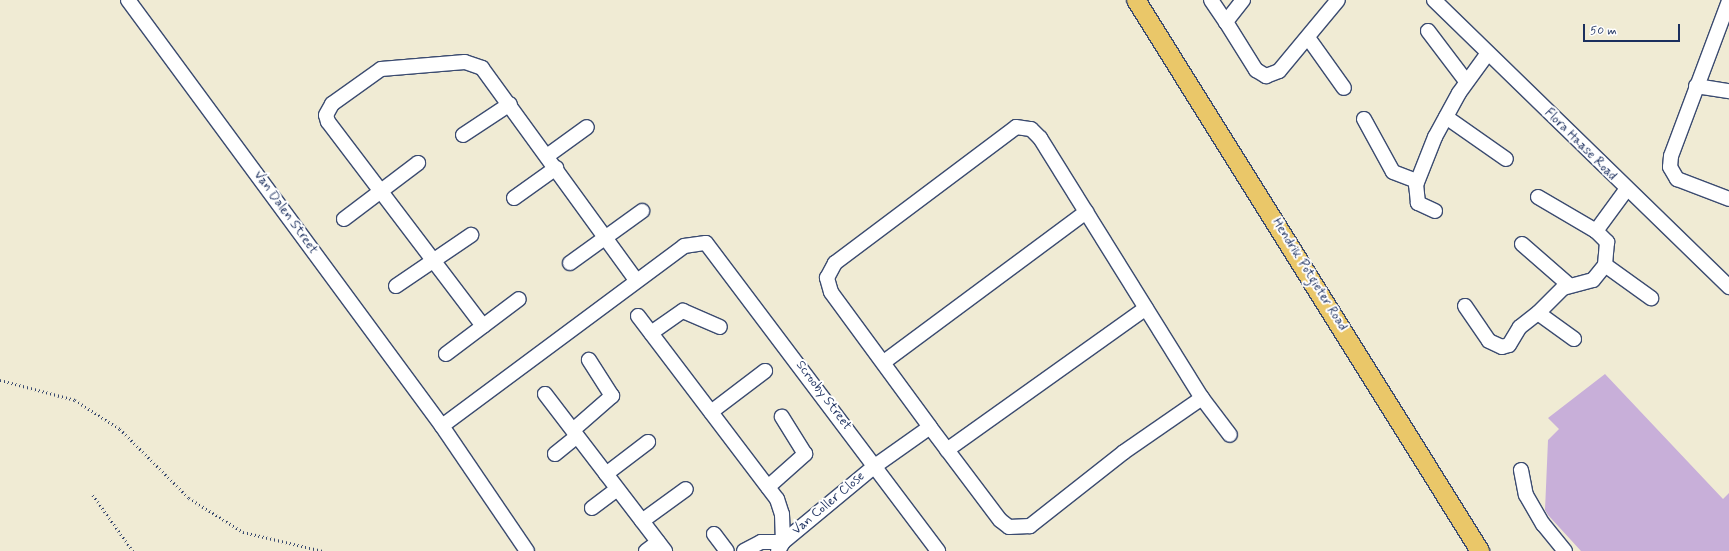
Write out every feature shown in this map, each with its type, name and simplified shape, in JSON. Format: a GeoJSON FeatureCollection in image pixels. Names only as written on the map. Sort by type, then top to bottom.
{"type":"FeatureCollection","features":[{"type":"Feature","properties":{"kind":"main road","name":"Hendrik Potgieter Road"},"geometry":{"type":"LineString","coordinates":[[1136,0],[1480,551]]}},
{"type":"Feature","properties":{"kind":"street","name":"Van Dalen Street"},"geometry":{"type":"LineString","coordinates":[[128,0],[442,426],[527,551]]}},
{"type":"Feature","properties":{"kind":"street"},"geometry":{"type":"LineString","coordinates":[[1211,0],[1256,70],[1266,76],[1279,71],[1309,39],[1338,0]]}},
{"type":"Feature","properties":{"kind":"street"},"geometry":{"type":"LineString","coordinates":[[1226,22],[1243,0]]}},
{"type":"Feature","properties":{"kind":"street","name":"Flora Haase Road"},"geometry":{"type":"LineString","coordinates":[[1434,0],[1626,190],[1729,287]]}},
{"type":"Feature","properties":{"kind":"street"},"geometry":{"type":"LineString","coordinates":[[1729,1],[1696,86],[1670,167],[1677,179],[1729,199]]}},
{"type":"Feature","properties":{"kind":"street"},"geometry":{"type":"LineString","coordinates":[[1428,31],[1466,81]]}},
{"type":"Feature","properties":{"kind":"street"},"geometry":{"type":"LineString","coordinates":[[1309,39],[1344,88]]}},
{"type":"Feature","properties":{"kind":"street"},"geometry":{"type":"LineString","coordinates":[[1435,211],[1418,203],[1415,190],[1417,181],[1446,116],[1466,81],[1488,53]]}},
{"type":"Feature","properties":{"kind":"street"},"geometry":{"type":"LineString","coordinates":[[442,426],[637,282],[510,104],[475,63],[381,69],[332,104],[326,115],[482,326]]}},
{"type":"Feature","properties":{"kind":"street"},"geometry":{"type":"LineString","coordinates":[[1696,86],[1729,91]]}},
{"type":"Feature","properties":{"kind":"street"},"geometry":{"type":"LineString","coordinates":[[464,135],[510,104]]}},
{"type":"Feature","properties":{"kind":"street"},"geometry":{"type":"LineString","coordinates":[[1446,116],[1506,159]]}},
{"type":"Feature","properties":{"kind":"street"},"geometry":{"type":"LineString","coordinates":[[1364,119],[1393,172],[1417,181]]}},
{"type":"Feature","properties":{"kind":"street"},"geometry":{"type":"LineString","coordinates":[[547,156],[587,127]]}},
{"type":"Feature","properties":{"kind":"street"},"geometry":{"type":"LineString","coordinates":[[1202,398],[1124,452],[1030,526],[1019,529],[1000,520],[831,292],[827,284],[830,269],[1016,127],[1037,134],[1202,398],[1230,435]]}},
{"type":"Feature","properties":{"kind":"street"},"geometry":{"type":"LineString","coordinates":[[344,219],[418,163]]}},
{"type":"Feature","properties":{"kind":"street"},"geometry":{"type":"LineString","coordinates":[[514,198],[556,168]]}},
{"type":"Feature","properties":{"kind":"street"},"geometry":{"type":"LineString","coordinates":[[1596,231],[1626,190]]}},
{"type":"Feature","properties":{"kind":"street"},"geometry":{"type":"LineString","coordinates":[[1465,306],[1489,341],[1502,347],[1509,345],[1520,327],[1569,285],[1593,280],[1605,265],[1607,242],[1596,231],[1538,197]]}},
{"type":"Feature","properties":{"kind":"street"},"geometry":{"type":"LineString","coordinates":[[570,263],[642,212]]}},
{"type":"Feature","properties":{"kind":"street"},"geometry":{"type":"LineString","coordinates":[[884,362],[1086,212]]}},
{"type":"Feature","properties":{"kind":"street"},"geometry":{"type":"LineString","coordinates":[[396,286],[471,235]]}},
{"type":"Feature","properties":{"kind":"street","name":"Scrooby Street"},"geometry":{"type":"LineString","coordinates":[[637,282],[684,246],[706,243],[938,551]]}},
{"type":"Feature","properties":{"kind":"street"},"geometry":{"type":"LineString","coordinates":[[1522,244],[1569,285]]}},
{"type":"Feature","properties":{"kind":"street"},"geometry":{"type":"LineString","coordinates":[[1605,265],[1651,298]]}},
{"type":"Feature","properties":{"kind":"street"},"geometry":{"type":"LineString","coordinates":[[446,354],[518,299]]}},
{"type":"Feature","properties":{"kind":"street"},"geometry":{"type":"LineString","coordinates":[[947,450],[1146,308]]}},
{"type":"Feature","properties":{"kind":"street"},"geometry":{"type":"LineString","coordinates":[[650,333],[683,311],[720,327]]}},
{"type":"Feature","properties":{"kind":"street"},"geometry":{"type":"LineString","coordinates":[[1538,313],[1574,339]]}},
{"type":"Feature","properties":{"kind":"street"},"geometry":{"type":"LineString","coordinates":[[638,316],[768,487],[782,514],[781,546],[761,542],[744,551]]}},
{"type":"Feature","properties":{"kind":"street"},"geometry":{"type":"LineString","coordinates":[[555,454],[612,396],[589,360]]}},
{"type":"Feature","properties":{"kind":"street"},"geometry":{"type":"LineString","coordinates":[[711,412],[765,371]]}},
{"type":"Feature","properties":{"kind":"street"},"geometry":{"type":"LineString","coordinates":[[545,394],[661,547],[646,551]]}},
{"type":"Feature","properties":{"kind":"street"},"geometry":{"type":"LineString","coordinates":[[768,487],[805,454],[782,417]]}},
{"type":"Feature","properties":{"kind":"street","name":"Van Coller Close"},"geometry":{"type":"LineString","coordinates":[[781,546],[875,466],[930,427]]}},
{"type":"Feature","properties":{"kind":"street"},"geometry":{"type":"LineString","coordinates":[[606,474],[648,442]]}},
{"type":"Feature","properties":{"kind":"street"},"geometry":{"type":"LineString","coordinates":[[1521,470],[1526,495],[1543,524],[1565,551]]}},
{"type":"Feature","properties":{"kind":"street"},"geometry":{"type":"LineString","coordinates":[[592,508],[618,489]]}},
{"type":"Feature","properties":{"kind":"street"},"geometry":{"type":"LineString","coordinates":[[642,521],[686,489]]}},
{"type":"Feature","properties":{"kind":"street"},"geometry":{"type":"LineString","coordinates":[[714,534],[727,551]]}},
{"type":"Feature","properties":{"kind":"path"},"geometry":{"type":"LineString","coordinates":[[0,380],[75,400],[120,428],[189,498],[244,532],[323,551]]}},
{"type":"Feature","properties":{"kind":"path"},"geometry":{"type":"LineString","coordinates":[[93,495],[133,551]]}},
{"type":"Feature","properties":{"kind":"building"},"geometry":{"type":"Polygon","coordinates":[[[1605,374],[1723,499],[1729,493],[1729,551],[1581,551],[1548,515],[1545,510],[1548,440],[1559,429],[1548,418],[1605,374]]]}}]}
